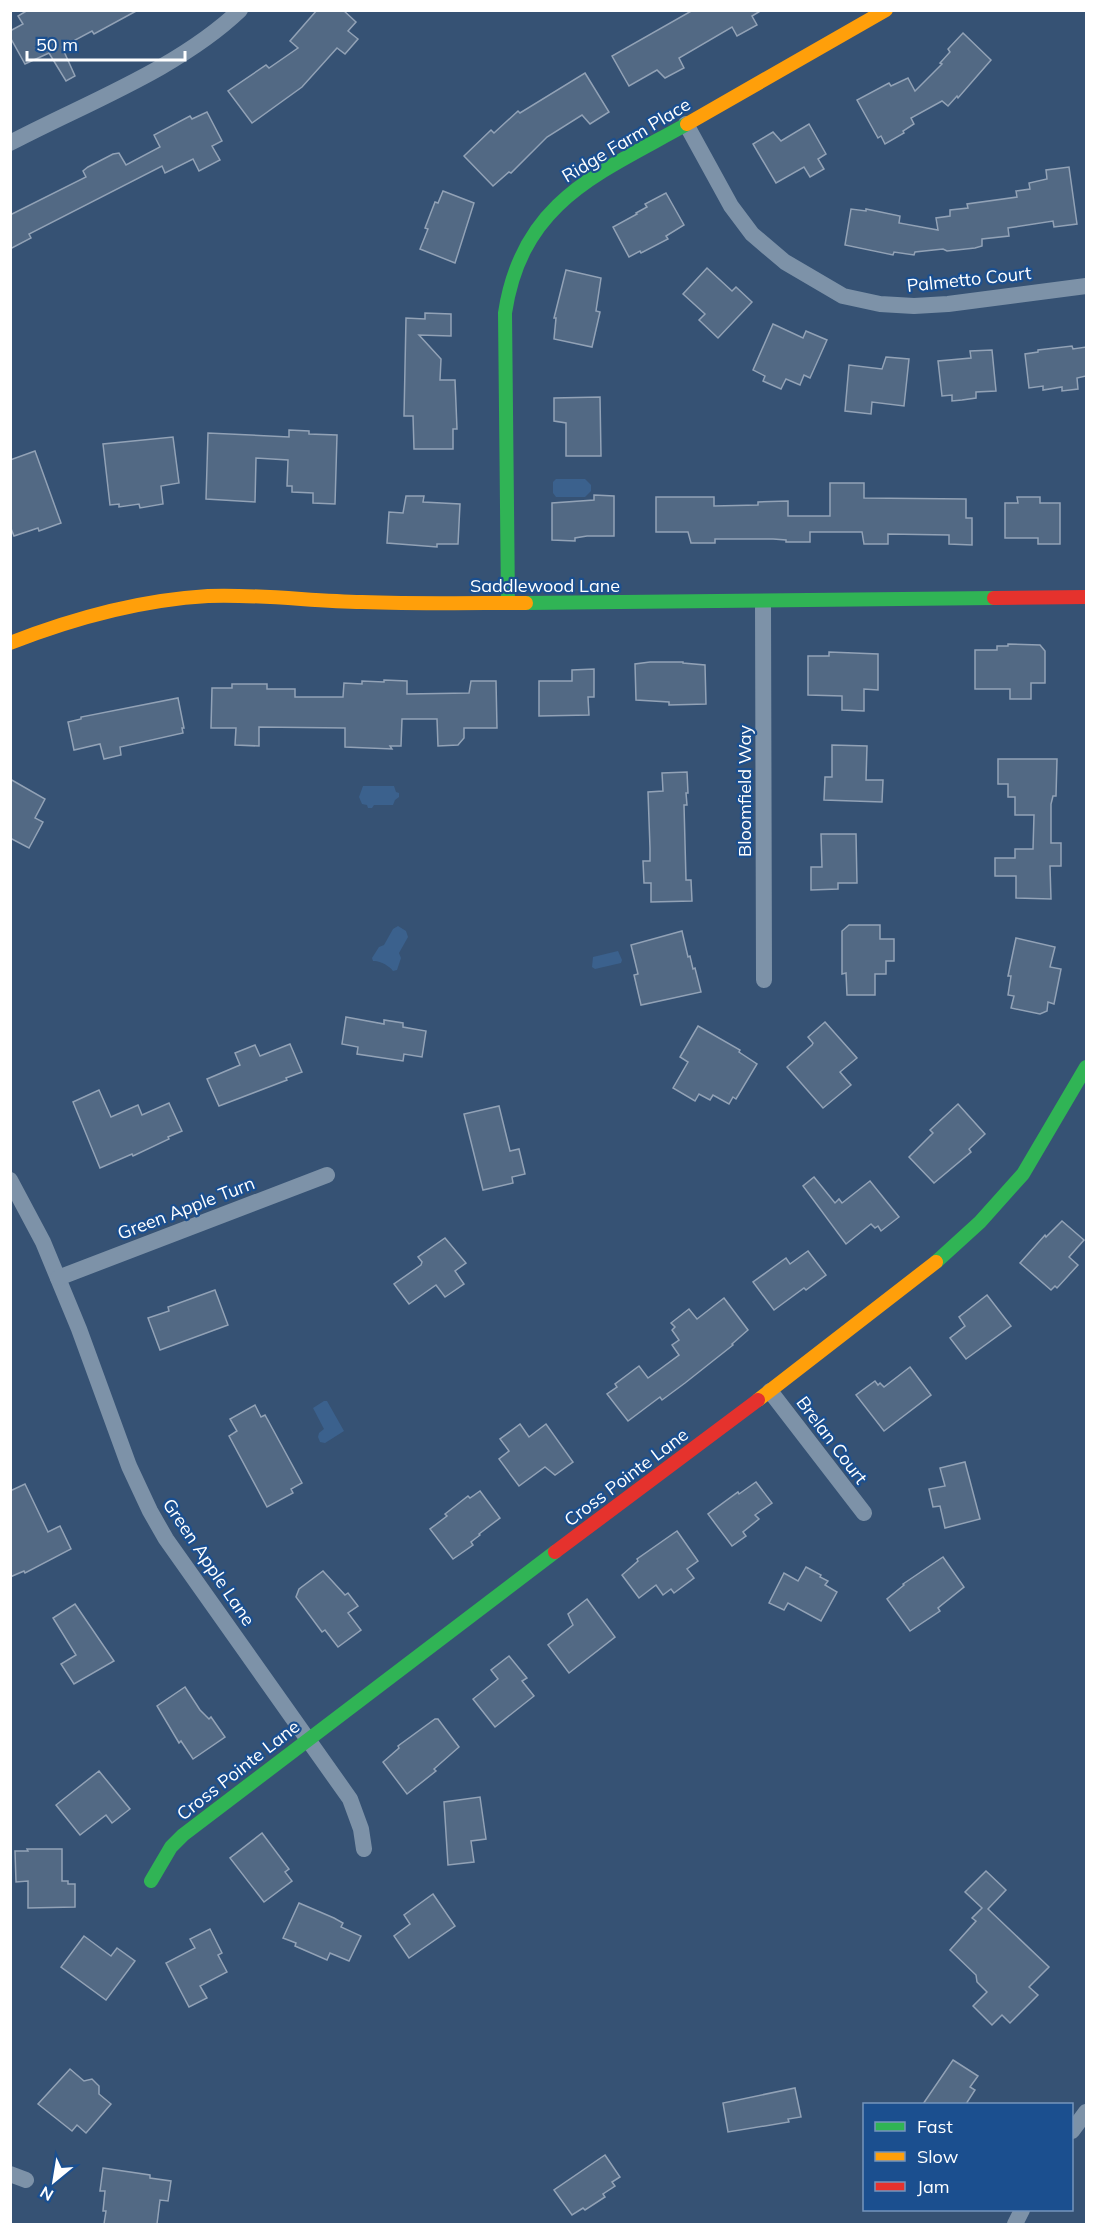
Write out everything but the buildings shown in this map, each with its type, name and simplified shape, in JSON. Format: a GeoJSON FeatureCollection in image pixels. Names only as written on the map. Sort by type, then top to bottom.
{"type":"FeatureCollection","features":[{"type":"Feature","properties":{"kind":"street"},"geometry":{"type":"LineString","coordinates":[[10,143],[161,66],[215,32],[240,10]]}},
{"type":"Feature","properties":{"kind":"street","name":"Ridge Farm Place"},"geometry":{"type":"LineString","coordinates":[[508,603],[505,320],[507,299],[527,241],[561,201],[594,177],[886,10]]}},
{"type":"Feature","properties":{"kind":"street","name":"Palmetto Court"},"geometry":{"type":"LineString","coordinates":[[686,124],[731,206],[752,234],[785,262],[843,296],[880,304],[914,306],[1086,286]]}},
{"type":"Feature","properties":{"kind":"street","name":"Saddlewood Lane"},"geometry":{"type":"LineString","coordinates":[[10,643],[72,619],[143,602],[176,598],[236,596],[351,602],[508,603],[1086,597]]}},
{"type":"Feature","properties":{"kind":"street","name":"Bloomfield Way"},"geometry":{"type":"LineString","coordinates":[[763,602],[764,980]]}},
{"type":"Feature","properties":{"kind":"street","name":"Cross Pointe Lane"},"geometry":{"type":"LineString","coordinates":[[151,1881],[177,1841],[307,1739],[935,1264],[980,1222],[1028,1167],[1086,1067]]}},
{"type":"Feature","properties":{"kind":"street","name":"Green Apple Turn"},"geometry":{"type":"LineString","coordinates":[[58,1278],[327,1175]]}},
{"type":"Feature","properties":{"kind":"street","name":"Green Apple Lane"},"geometry":{"type":"LineString","coordinates":[[10,1180],[27,1208],[58,1278],[129,1466],[150,1511],[166,1539],[350,1799],[361,1829],[364,1849]]}},
{"type":"Feature","properties":{"kind":"street","name":"Brelan Court"},"geometry":{"type":"LineString","coordinates":[[770,1391],[864,1513]]}},
{"type":"Feature","properties":{"kind":"street"},"geometry":{"type":"LineString","coordinates":[[1073,2128],[1086,2112]]}},
{"type":"Feature","properties":{"kind":"water"},"geometry":{"type":"Polygon","coordinates":[[[556,479],[585,479],[591,485],[591,491],[585,497],[556,497],[553,493],[553,482],[556,479]]]}},
{"type":"Feature","properties":{"kind":"water"},"geometry":{"type":"Polygon","coordinates":[[[363,786],[394,786],[399,797],[393,805],[374,805],[368,808],[367,805],[362,804],[359,797],[363,786]]]}},
{"type":"Feature","properties":{"kind":"water"},"geometry":{"type":"Polygon","coordinates":[[[398,926],[406,931],[408,937],[399,953],[401,958],[397,970],[393,971],[378,961],[373,961],[372,958],[379,947],[384,945],[393,929],[398,926]]]}},
{"type":"Feature","properties":{"kind":"water"},"geometry":{"type":"Polygon","coordinates":[[[618,951],[621,963],[595,969],[592,967],[593,957],[618,951]]]}},
{"type":"Feature","properties":{"kind":"water"},"geometry":{"type":"Polygon","coordinates":[[[327,1401],[344,1431],[325,1443],[320,1442],[318,1437],[324,1429],[313,1408],[327,1401]]]}},
{"type":"Feature","properties":{"kind":"traffic: fast"},"geometry":{"type":"LineString","coordinates":[[508,603],[505,313],[514,275],[528,243],[547,217],[569,195],[623,159],[687,124]]}},
{"type":"Feature","properties":{"kind":"traffic: fast"},"geometry":{"type":"LineString","coordinates":[[526,603],[994,598]]}},
{"type":"Feature","properties":{"kind":"traffic: fast"},"geometry":{"type":"LineString","coordinates":[[936,1262],[980,1222],[1023,1174],[1086,1067]]}},
{"type":"Feature","properties":{"kind":"traffic: fast"},"geometry":{"type":"LineString","coordinates":[[151,1881],[171,1847],[183,1835],[555,1552]]}},
{"type":"Feature","properties":{"kind":"traffic: slow"},"geometry":{"type":"LineString","coordinates":[[687,124],[886,10]]}},
{"type":"Feature","properties":{"kind":"traffic: slow"},"geometry":{"type":"LineString","coordinates":[[10,643],[83,618],[132,606],[182,598],[247,596],[383,603],[526,603]]}},
{"type":"Feature","properties":{"kind":"traffic: slow"},"geometry":{"type":"LineString","coordinates":[[758,1400],[936,1262]]}},
{"type":"Feature","properties":{"kind":"traffic: jam"},"geometry":{"type":"LineString","coordinates":[[994,598],[1086,597]]}},
{"type":"Feature","properties":{"kind":"traffic: jam"},"geometry":{"type":"LineString","coordinates":[[555,1552],[758,1400]]}}]}
